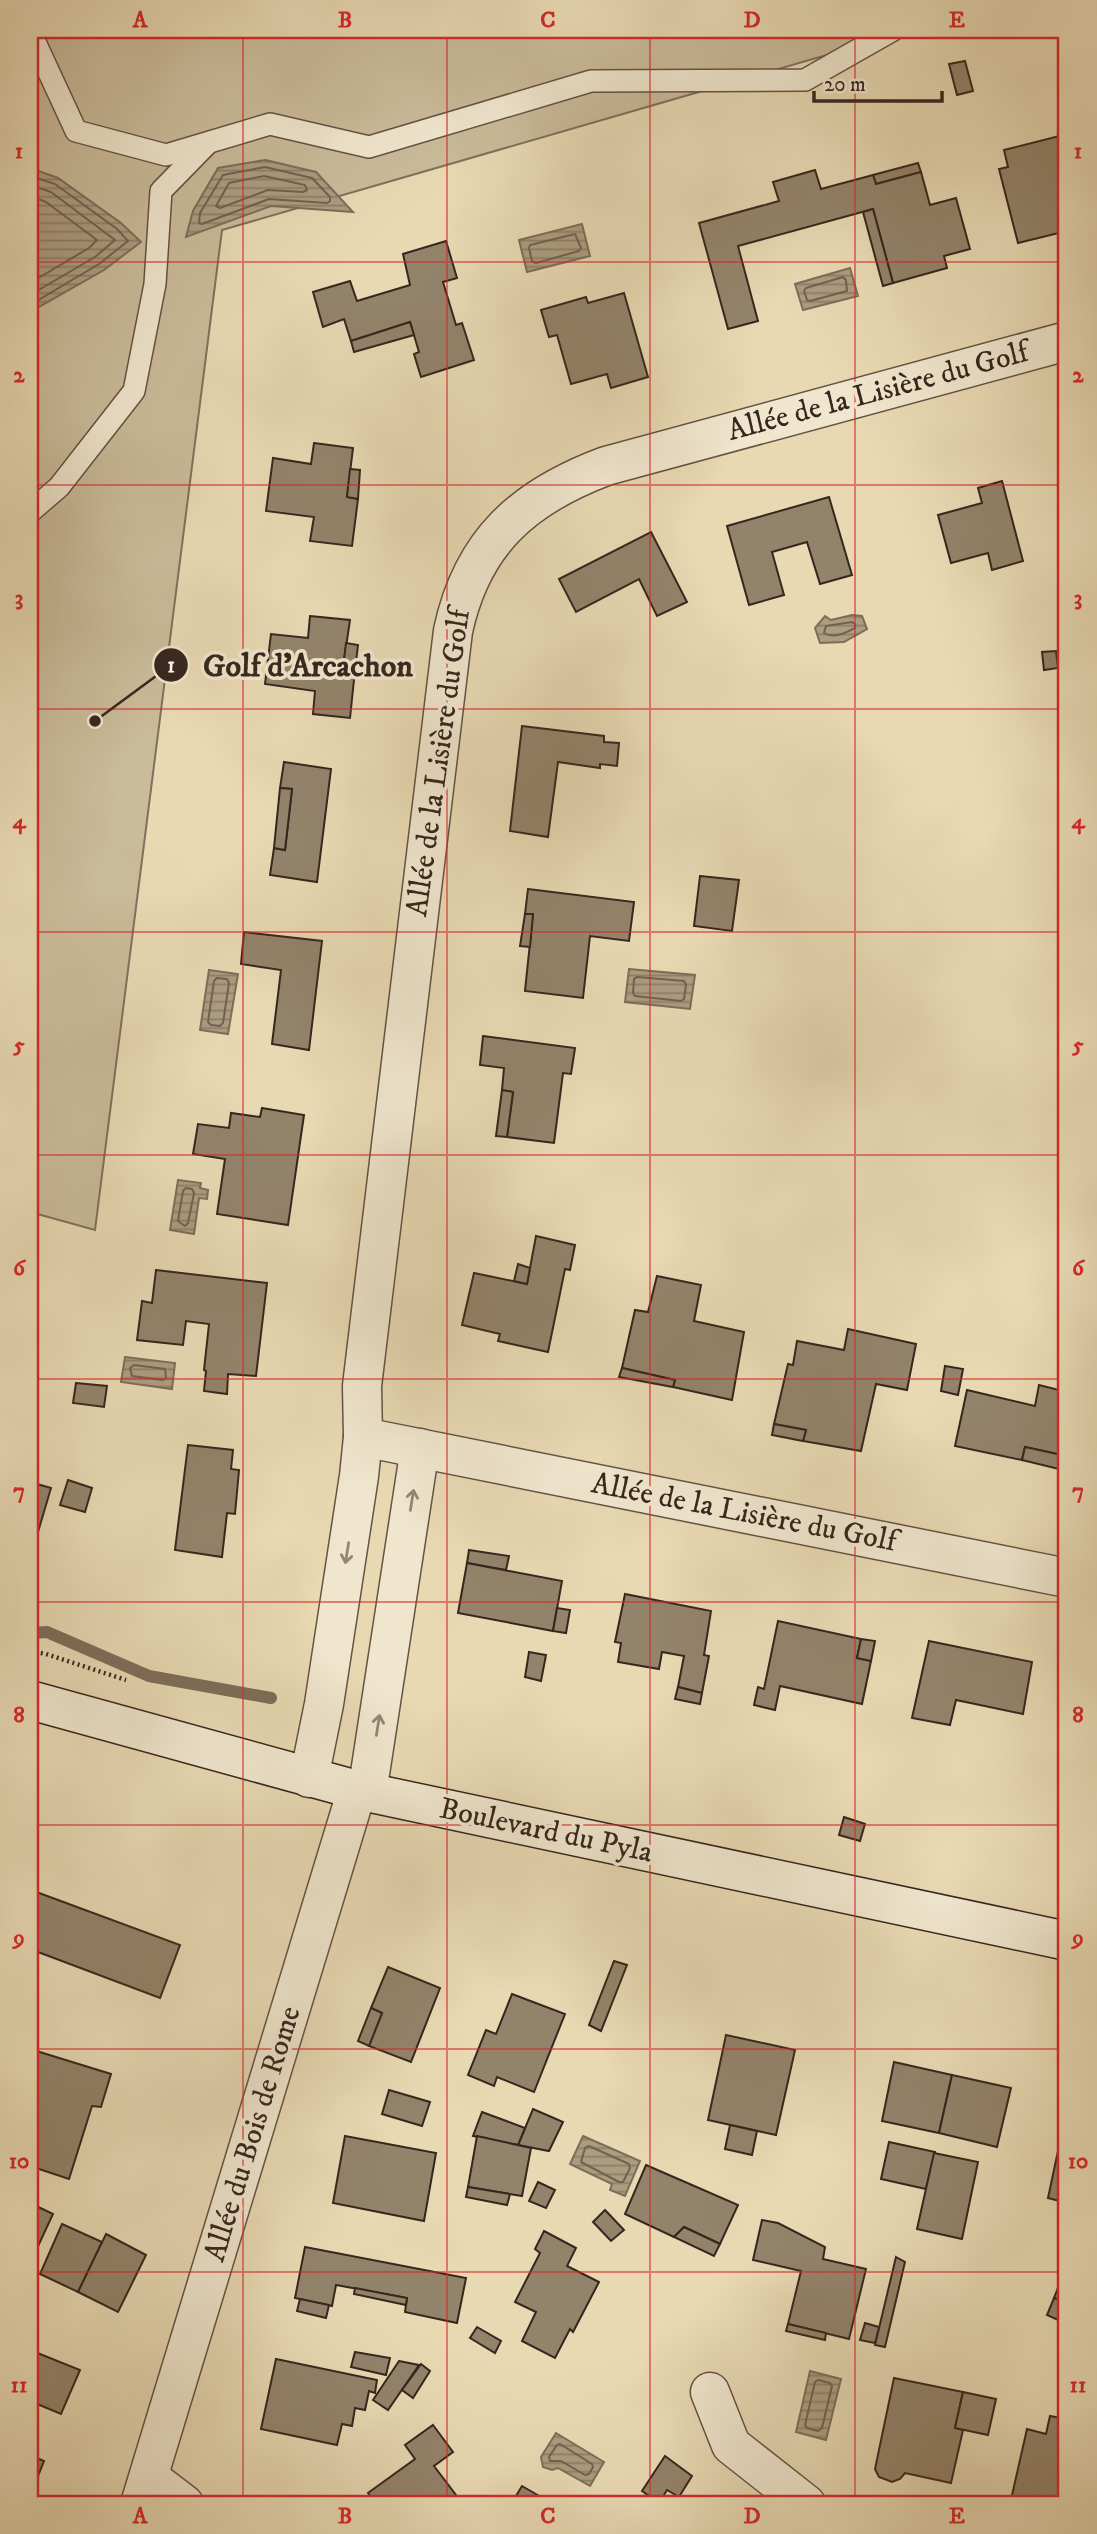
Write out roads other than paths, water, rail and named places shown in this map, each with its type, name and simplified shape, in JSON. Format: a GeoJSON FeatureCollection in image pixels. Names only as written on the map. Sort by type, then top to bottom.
{"type":"FeatureCollection","features":[{"type":"Feature","properties":{"kind":"street","name":"Allée de la Lisière du Golf"},"geometry":{"type":"LineString","coordinates":[[309,1778],[324,1704],[363,1437],[362,1386],[453,631],[459,600],[471,574],[489,545],[518,515],[544,495],[580,476],[606,466],[1067,341]]}},
{"type":"Feature","properties":{"kind":"street","name":"Allée de la Lisière du Golf"},"geometry":{"type":"LineString","coordinates":[[363,1437],[1067,1578]]}},
{"type":"Feature","properties":{"kind":"street"},"geometry":{"type":"LineString","coordinates":[[362,1791],[420,1448]]}},
{"type":"Feature","properties":{"kind":"street","name":"Boulevard du Pyla"},"geometry":{"type":"LineString","coordinates":[[30,1700],[362,1791],[1067,1941]]}},
{"type":"Feature","properties":{"kind":"street","name":"Allée du Bois de Rome"},"geometry":{"type":"LineString","coordinates":[[184,2504],[145,2491],[362,1791]]}},
{"type":"Feature","properties":{"kind":"street"},"geometry":{"type":"LineString","coordinates":[[710,2392],[731,2445],[806,2504]]}},
{"type":"Feature","properties":{"kind":"lane"},"geometry":{"type":"LineString","coordinates":[[37,30],[34,40],[76,131],[166,155],[270,124],[369,146],[591,81],[806,80],[893,30]]}},
{"type":"Feature","properties":{"kind":"lane"},"geometry":{"type":"LineString","coordinates":[[30,512],[59,487],[134,391],[155,284],[161,191],[211,140]]}},
{"type":"Feature","properties":{"kind":"water"},"geometry":{"type":"Polygon","coordinates":[[[265,160],[316,172],[353,212],[271,206],[186,237],[193,211],[218,168],[265,160]]]}},
{"type":"Feature","properties":{"kind":"water"},"geometry":{"type":"Polygon","coordinates":[[[30,168],[58,178],[121,223],[141,242],[104,270],[30,312],[30,168]]]}},
{"type":"Feature","properties":{"kind":"water"},"geometry":{"type":"Polygon","coordinates":[[[582,224],[590,256],[527,272],[519,240],[582,224]]]}},
{"type":"Feature","properties":{"kind":"water"},"geometry":{"type":"Polygon","coordinates":[[[850,268],[858,296],[803,310],[795,284],[850,268]]]}},
{"type":"Feature","properties":{"kind":"water"},"geometry":{"type":"Polygon","coordinates":[[[852,615],[862,616],[867,629],[844,642],[820,643],[815,628],[825,616],[831,620],[852,615]]]}},
{"type":"Feature","properties":{"kind":"water"},"geometry":{"type":"Polygon","coordinates":[[[629,969],[695,975],[690,1009],[625,1002],[629,969]]]}},
{"type":"Feature","properties":{"kind":"water"},"geometry":{"type":"Polygon","coordinates":[[[209,970],[238,974],[228,1034],[200,1030],[209,970]]]}},
{"type":"Feature","properties":{"kind":"water"},"geometry":{"type":"Polygon","coordinates":[[[178,1180],[201,1183],[200,1188],[208,1190],[207,1199],[199,1198],[194,1234],[170,1230],[178,1180]]]}},
{"type":"Feature","properties":{"kind":"water"},"geometry":{"type":"Polygon","coordinates":[[[125,1357],[175,1363],[172,1389],[121,1382],[125,1357]]]}},
{"type":"Feature","properties":{"kind":"water"},"geometry":{"type":"Polygon","coordinates":[[[583,2136],[640,2161],[625,2196],[610,2190],[612,2184],[570,2164],[583,2136]]]}},
{"type":"Feature","properties":{"kind":"water"},"geometry":{"type":"Polygon","coordinates":[[[810,2371],[841,2379],[826,2440],[796,2432],[810,2371]]]}},
{"type":"Feature","properties":{"kind":"water"},"geometry":{"type":"Polygon","coordinates":[[[556,2433],[604,2462],[590,2486],[558,2468],[552,2470],[543,2467],[541,2457],[556,2433]]]}},
{"type":"Feature","properties":{"kind":"waterway"},"geometry":{"type":"LineString","coordinates":[[30,1633],[47,1632],[149,1676],[271,1698]]}},
{"type":"Feature","properties":{"kind":"place","name":"Golf d'Arcachon"},"geometry":{"type":"Point","coordinates":[95,721]}}]}
